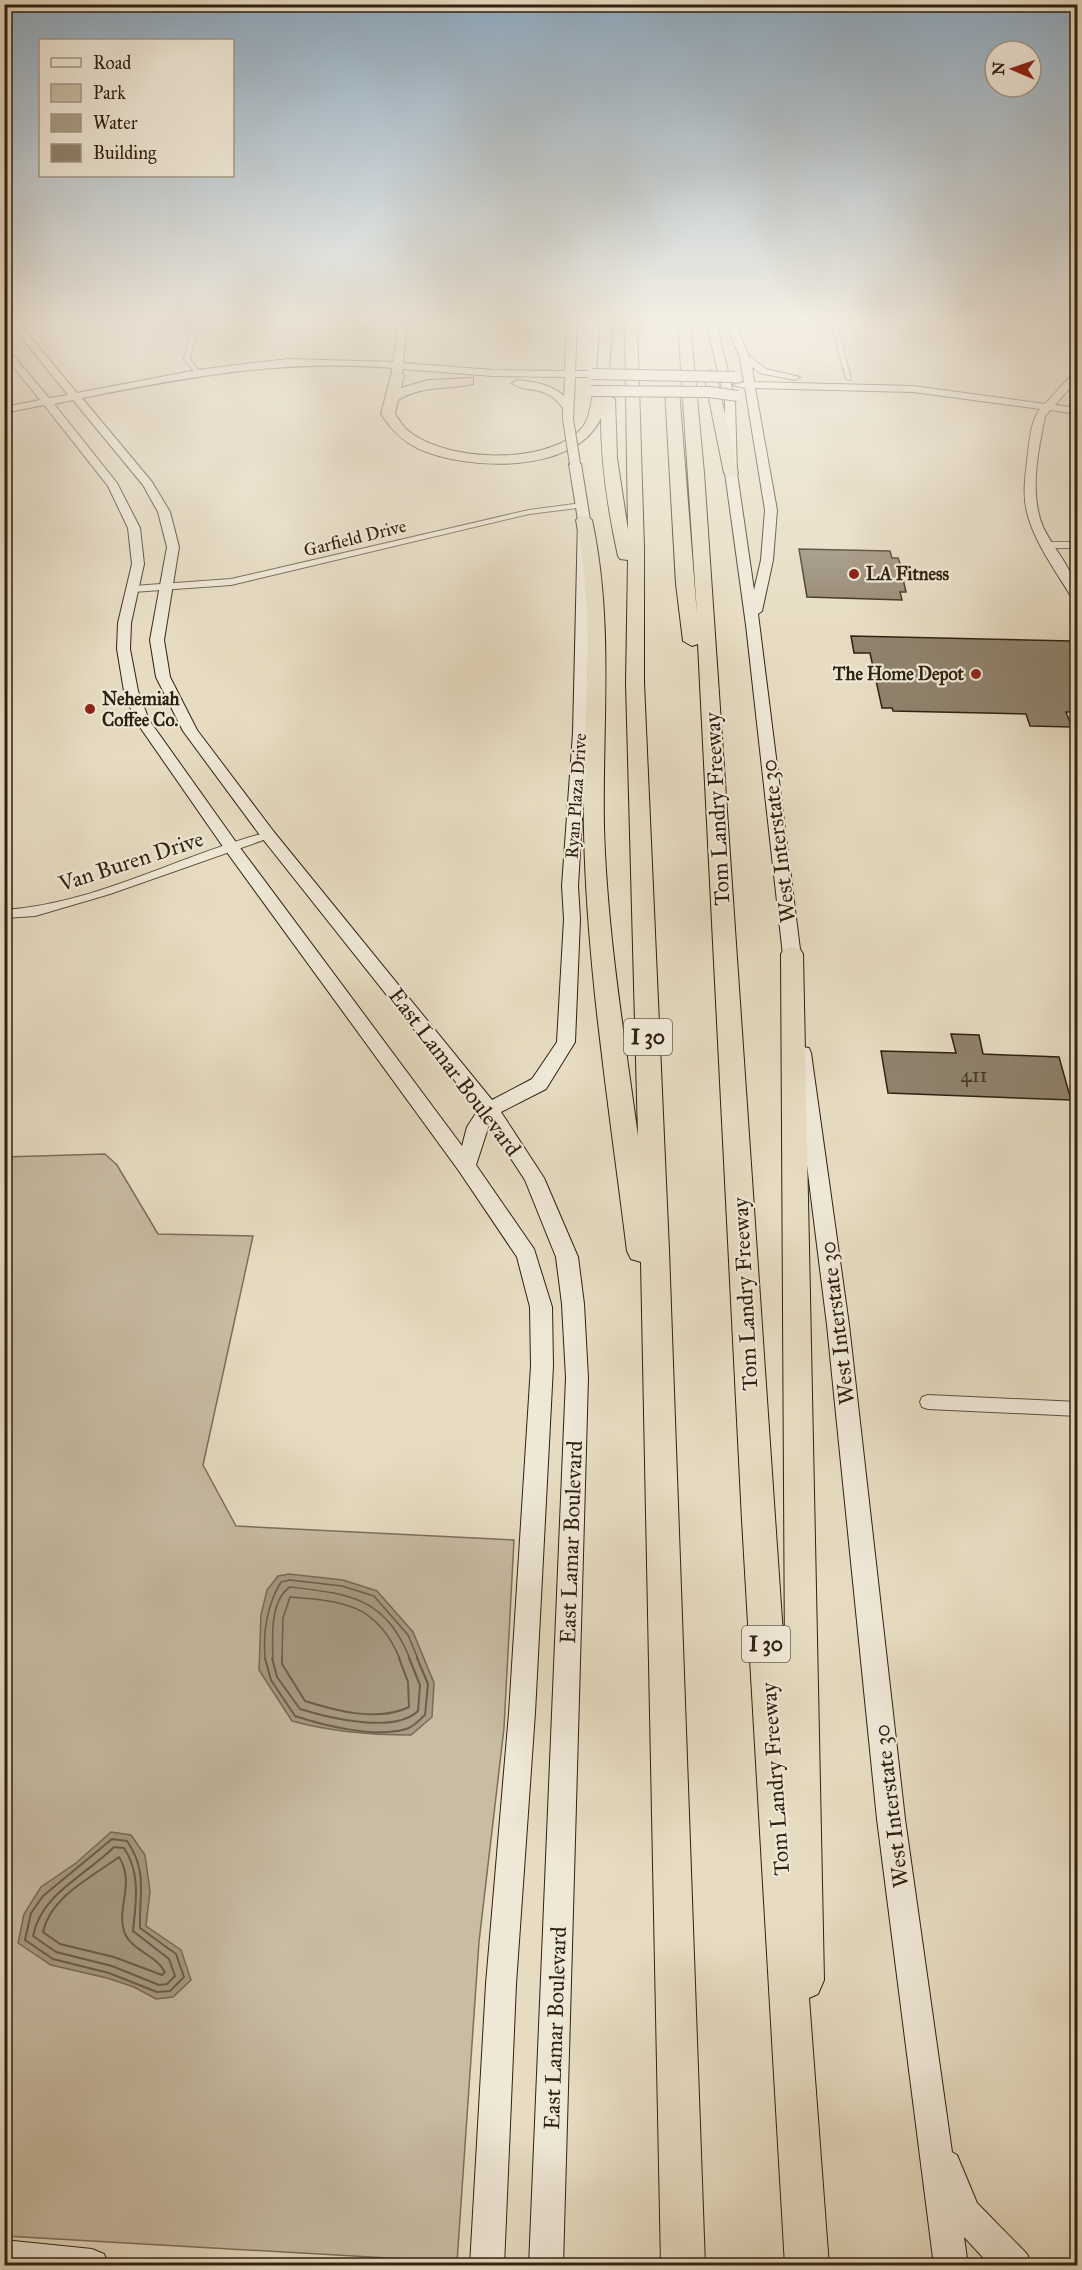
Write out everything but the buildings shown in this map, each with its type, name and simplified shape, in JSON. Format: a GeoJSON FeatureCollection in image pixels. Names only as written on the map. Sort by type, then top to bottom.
{"type":"FeatureCollection","features":[{"type":"Feature","properties":{"kind":"highway"},"geometry":{"type":"LineString","coordinates":[[398,428],[412,440],[439,450],[469,457],[510,459],[552,452],[578,440],[587,428]]}},
{"type":"Feature","properties":{"kind":"highway"},"geometry":{"type":"LineString","coordinates":[[606,428],[611,480],[635,600]]}},
{"type":"Feature","properties":{"kind":"highway","name":"I 30"},"geometry":{"type":"LineString","coordinates":[[633,428],[635,683],[656,1250],[683,2265]]}},
{"type":"Feature","properties":{"kind":"highway","name":"I 30"},"geometry":{"type":"LineString","coordinates":[[674,428],[684,584],[698,714],[714,753]]}},
{"type":"Feature","properties":{"kind":"highway","name":"Tom Landry Freeway"},"geometry":{"type":"LineString","coordinates":[[693,428],[757,1508],[807,2265]]}},
{"type":"Feature","properties":{"kind":"highway"},"geometry":{"type":"LineString","coordinates":[[721,428],[731,473]]}},
{"type":"Feature","properties":{"kind":"highway"},"geometry":{"type":"LineString","coordinates":[[583,513],[593,554],[597,638],[592,773],[601,927],[658,1391]]}},
{"type":"Feature","properties":{"kind":"highway"},"geometry":{"type":"LineString","coordinates":[[792,954],[807,2265]]}},
{"type":"Feature","properties":{"kind":"main road","name":"East Lamar Boulevard"},"geometry":{"type":"LineString","coordinates":[[69,428],[125,502],[133,523],[138,551],[123,638],[125,662],[135,706],[232,848],[466,1166],[527,1256],[541,1307],[542,1366],[522,1713],[501,1984],[487,2265]]}},
{"type":"Feature","properties":{"kind":"main road","name":"East Lamar Boulevard"},"geometry":{"type":"LineString","coordinates":[[101,428],[148,484],[158,499],[169,527],[173,547],[168,587],[158,628],[163,677],[174,703],[190,731],[268,835],[489,1110],[534,1178],[567,1257],[573,1304],[577,1378],[546,2265]]}},
{"type":"Feature","properties":{"kind":"main road","name":"Ryan Plaza Drive"},"geometry":{"type":"LineString","coordinates":[[489,1110],[539,1084],[566,1042],[572,919],[570,886],[580,733],[583,513],[569,428]]}},
{"type":"Feature","properties":{"kind":"main road","name":"West Interstate 30"},"geometry":{"type":"LineString","coordinates":[[730,428],[731,473],[753,625],[838,1325],[891,1820],[936,2140],[951,2265]]}},
{"type":"Feature","properties":{"kind":"main road"},"geometry":{"type":"LineString","coordinates":[[753,625],[767,560],[771,510],[756,428]]}},
{"type":"Feature","properties":{"kind":"main road"},"geometry":{"type":"LineString","coordinates":[[1037,428],[1030,492],[1032,511],[1047,544],[1077,598]]}},
{"type":"Feature","properties":{"kind":"main road"},"geometry":{"type":"LineString","coordinates":[[466,1166],[477,1127],[489,1110]]}},
{"type":"Feature","properties":{"kind":"main road"},"geometry":{"type":"LineString","coordinates":[[936,2140],[965,2214],[1015,2265]]}},
{"type":"Feature","properties":{"kind":"main road"},"geometry":{"type":"LineString","coordinates":[[4,2257],[92,2265]]}},
{"type":"Feature","properties":{"kind":"street","name":"Garfield Drive"},"geometry":{"type":"LineString","coordinates":[[133,589],[248,579],[529,512],[583,513]]}},
{"type":"Feature","properties":{"kind":"street"},"geometry":{"type":"LineString","coordinates":[[1047,544],[1077,545]]}},
{"type":"Feature","properties":{"kind":"street","name":"Van Buren Drive"},"geometry":{"type":"LineString","coordinates":[[4,914],[35,912],[268,835]]}},
{"type":"Feature","properties":{"kind":"street"},"geometry":{"type":"LineString","coordinates":[[928,1402],[1077,1409]]}},
{"type":"Feature","properties":{"kind":"green space"},"geometry":{"type":"Polygon","coordinates":[[[105,1154],[117,1165],[158,1234],[253,1236],[203,1465],[236,1526],[514,1540],[504,1728],[479,1942],[457,2262],[5,2236],[4,1157],[105,1154]]]}},
{"type":"Feature","properties":{"kind":"water"},"geometry":{"type":"Polygon","coordinates":[[[289,1574],[343,1580],[377,1591],[413,1632],[434,1683],[432,1717],[411,1735],[351,1732],[292,1721],[259,1670],[261,1615],[267,1590],[278,1576],[289,1574]]]}},
{"type":"Feature","properties":{"kind":"water"},"geometry":{"type":"Polygon","coordinates":[[[111,1832],[131,1835],[145,1855],[150,1891],[146,1926],[181,1950],[191,1980],[173,1997],[156,1999],[134,1987],[107,1978],[51,1965],[18,1943],[24,1914],[41,1887],[76,1863],[111,1832]]]}},
{"type":"Feature","properties":{"kind":"place","name":"LA Fitness"},"geometry":{"type":"Point","coordinates":[854,574]}},
{"type":"Feature","properties":{"kind":"place","name":"The Home Depot"},"geometry":{"type":"Point","coordinates":[976,674]}},
{"type":"Feature","properties":{"kind":"place","name":"Nehemiah Coffee Co."},"geometry":{"type":"Point","coordinates":[90,709]}}]}
